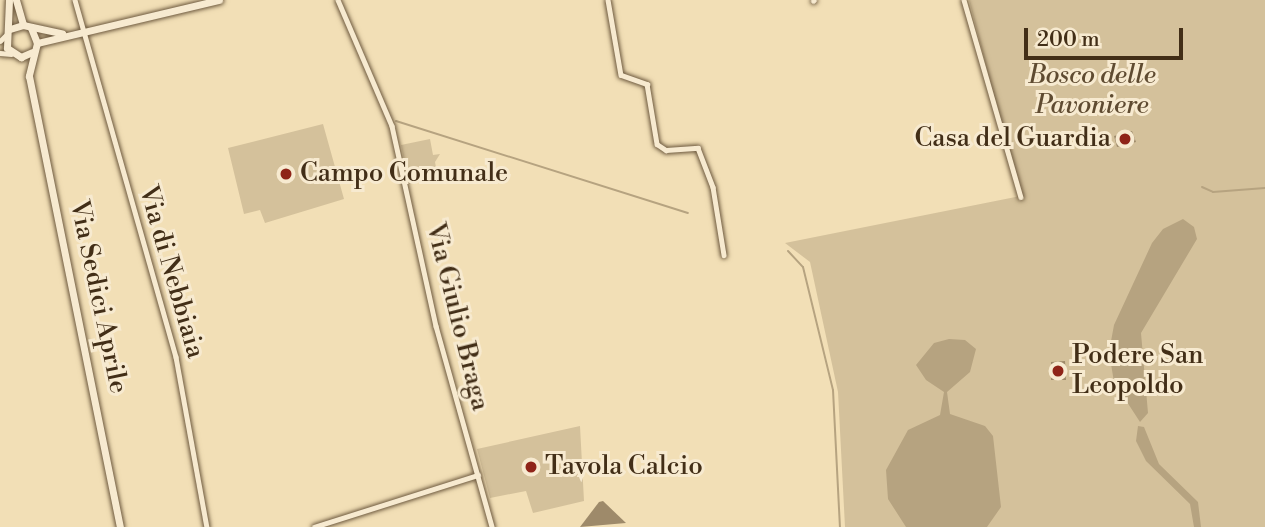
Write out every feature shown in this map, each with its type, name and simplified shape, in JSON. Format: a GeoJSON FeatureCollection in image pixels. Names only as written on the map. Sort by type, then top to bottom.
{"type":"FeatureCollection","features":[{"type":"Feature","properties":{"kind":"main road"},"geometry":{"type":"LineString","coordinates":[[9,0],[5,35],[14,55],[29,76]]}},
{"type":"Feature","properties":{"kind":"main road"},"geometry":{"type":"LineString","coordinates":[[16,0],[23,25],[31,29],[66,34]]}},
{"type":"Feature","properties":{"kind":"main road"},"geometry":{"type":"LineString","coordinates":[[29,76],[32,52],[37,43],[219,0]]}},
{"type":"Feature","properties":{"kind":"main road"},"geometry":{"type":"LineString","coordinates":[[5,35],[23,25]]}},
{"type":"Feature","properties":{"kind":"main road"},"geometry":{"type":"LineString","coordinates":[[31,29],[37,43]]}},
{"type":"Feature","properties":{"kind":"main road"},"geometry":{"type":"LineString","coordinates":[[14,55],[32,52]]}},
{"type":"Feature","properties":{"kind":"main road","name":"Via Sedici Aprile"},"geometry":{"type":"LineString","coordinates":[[29,76],[120,527]]}},
{"type":"Feature","properties":{"kind":"street","name":"Via di Nebbiaia"},"geometry":{"type":"LineString","coordinates":[[75,0],[176,357],[207,527]]}},
{"type":"Feature","properties":{"kind":"street","name":"Via Giulio Braga"},"geometry":{"type":"LineString","coordinates":[[338,0],[391,126],[436,326],[492,527]]}},
{"type":"Feature","properties":{"kind":"street"},"geometry":{"type":"LineString","coordinates":[[608,0],[621,75],[647,84],[657,144],[666,150],[698,148],[713,187],[724,255]]}},
{"type":"Feature","properties":{"kind":"street"},"geometry":{"type":"LineString","coordinates":[[964,0],[1021,197]]}},
{"type":"Feature","properties":{"kind":"street"},"geometry":{"type":"LineString","coordinates":[[0,53],[14,55]]}},
{"type":"Feature","properties":{"kind":"street"},"geometry":{"type":"LineString","coordinates":[[314,527],[478,475]]}},
{"type":"Feature","properties":{"kind":"green space","name":"Bosco delle Pavoniere"},"geometry":{"type":"Polygon","coordinates":[[[969,0],[1265,0],[1265,527],[845,527],[838,392],[810,262],[785,243],[1020,196],[969,0]]]}},
{"type":"Feature","properties":{"kind":"green space","name":"Campo Comunale"},"geometry":{"type":"Polygon","coordinates":[[[323,124],[344,199],[265,223],[260,210],[244,214],[228,148],[323,124]]]}},
{"type":"Feature","properties":{"kind":"green space"},"geometry":{"type":"Polygon","coordinates":[[[430,139],[433,155],[440,154],[435,162],[438,178],[409,184],[401,145],[430,139]]]}},
{"type":"Feature","properties":{"kind":"green space","name":"Tavola Calcio"},"geometry":{"type":"Polygon","coordinates":[[[580,426],[584,501],[533,513],[526,491],[490,498],[477,449],[580,426]]]}},
{"type":"Feature","properties":{"kind":"shaded area"},"geometry":{"type":"Polygon","coordinates":[[[1183,219],[1194,227],[1197,239],[1141,333],[1148,413],[1140,422],[1114,382],[1109,352],[1114,325],[1152,243],[1163,229],[1183,219]]]}},
{"type":"Feature","properties":{"kind":"shaded area"},"geometry":{"type":"Polygon","coordinates":[[[949,339],[965,340],[976,349],[970,372],[947,392],[950,414],[985,426],[993,436],[1001,507],[987,527],[906,527],[888,499],[886,470],[908,430],[940,415],[944,392],[926,380],[916,365],[934,343],[949,339]]]}},
{"type":"Feature","properties":{"kind":"shaded area"},"geometry":{"type":"Polygon","coordinates":[[[1138,426],[1144,427],[1159,464],[1198,502],[1201,527],[1194,527],[1190,504],[1146,461],[1136,441],[1138,426]]]}},
{"type":"Feature","properties":{"kind":"building","name":"Casa del Guardia"},"geometry":{"type":"Polygon","coordinates":[[[1132,131],[1136,142],[1117,147],[1114,136],[1132,131]]]}},
{"type":"Feature","properties":{"kind":"building","name":"Podere San Leopoldo"},"geometry":{"type":"Polygon","coordinates":[[[1065,361],[1066,380],[1051,380],[1051,362],[1065,361]]]}},
{"type":"Feature","properties":{"kind":"building"},"geometry":{"type":"Polygon","coordinates":[[[603,501],[626,523],[580,527],[599,502],[603,501]]]}},
{"type":"Feature","properties":{"kind":"waterway"},"geometry":{"type":"LineString","coordinates":[[396,121],[688,213]]}},
{"type":"Feature","properties":{"kind":"waterway"},"geometry":{"type":"LineString","coordinates":[[1202,187],[1213,192],[1265,188]]}},
{"type":"Feature","properties":{"kind":"waterway"},"geometry":{"type":"LineString","coordinates":[[788,251],[803,267],[833,390],[840,527]]}},
{"type":"Feature","properties":{"kind":"place","name":"Casa del Guardia"},"geometry":{"type":"Point","coordinates":[1125,139]}},
{"type":"Feature","properties":{"kind":"place","name":"Campo Comunale"},"geometry":{"type":"Point","coordinates":[286,174]}},
{"type":"Feature","properties":{"kind":"place","name":"Podere San Leopoldo"},"geometry":{"type":"Point","coordinates":[1058,371]}},
{"type":"Feature","properties":{"kind":"place","name":"Tavola Calcio"},"geometry":{"type":"Point","coordinates":[531,467]}}]}
